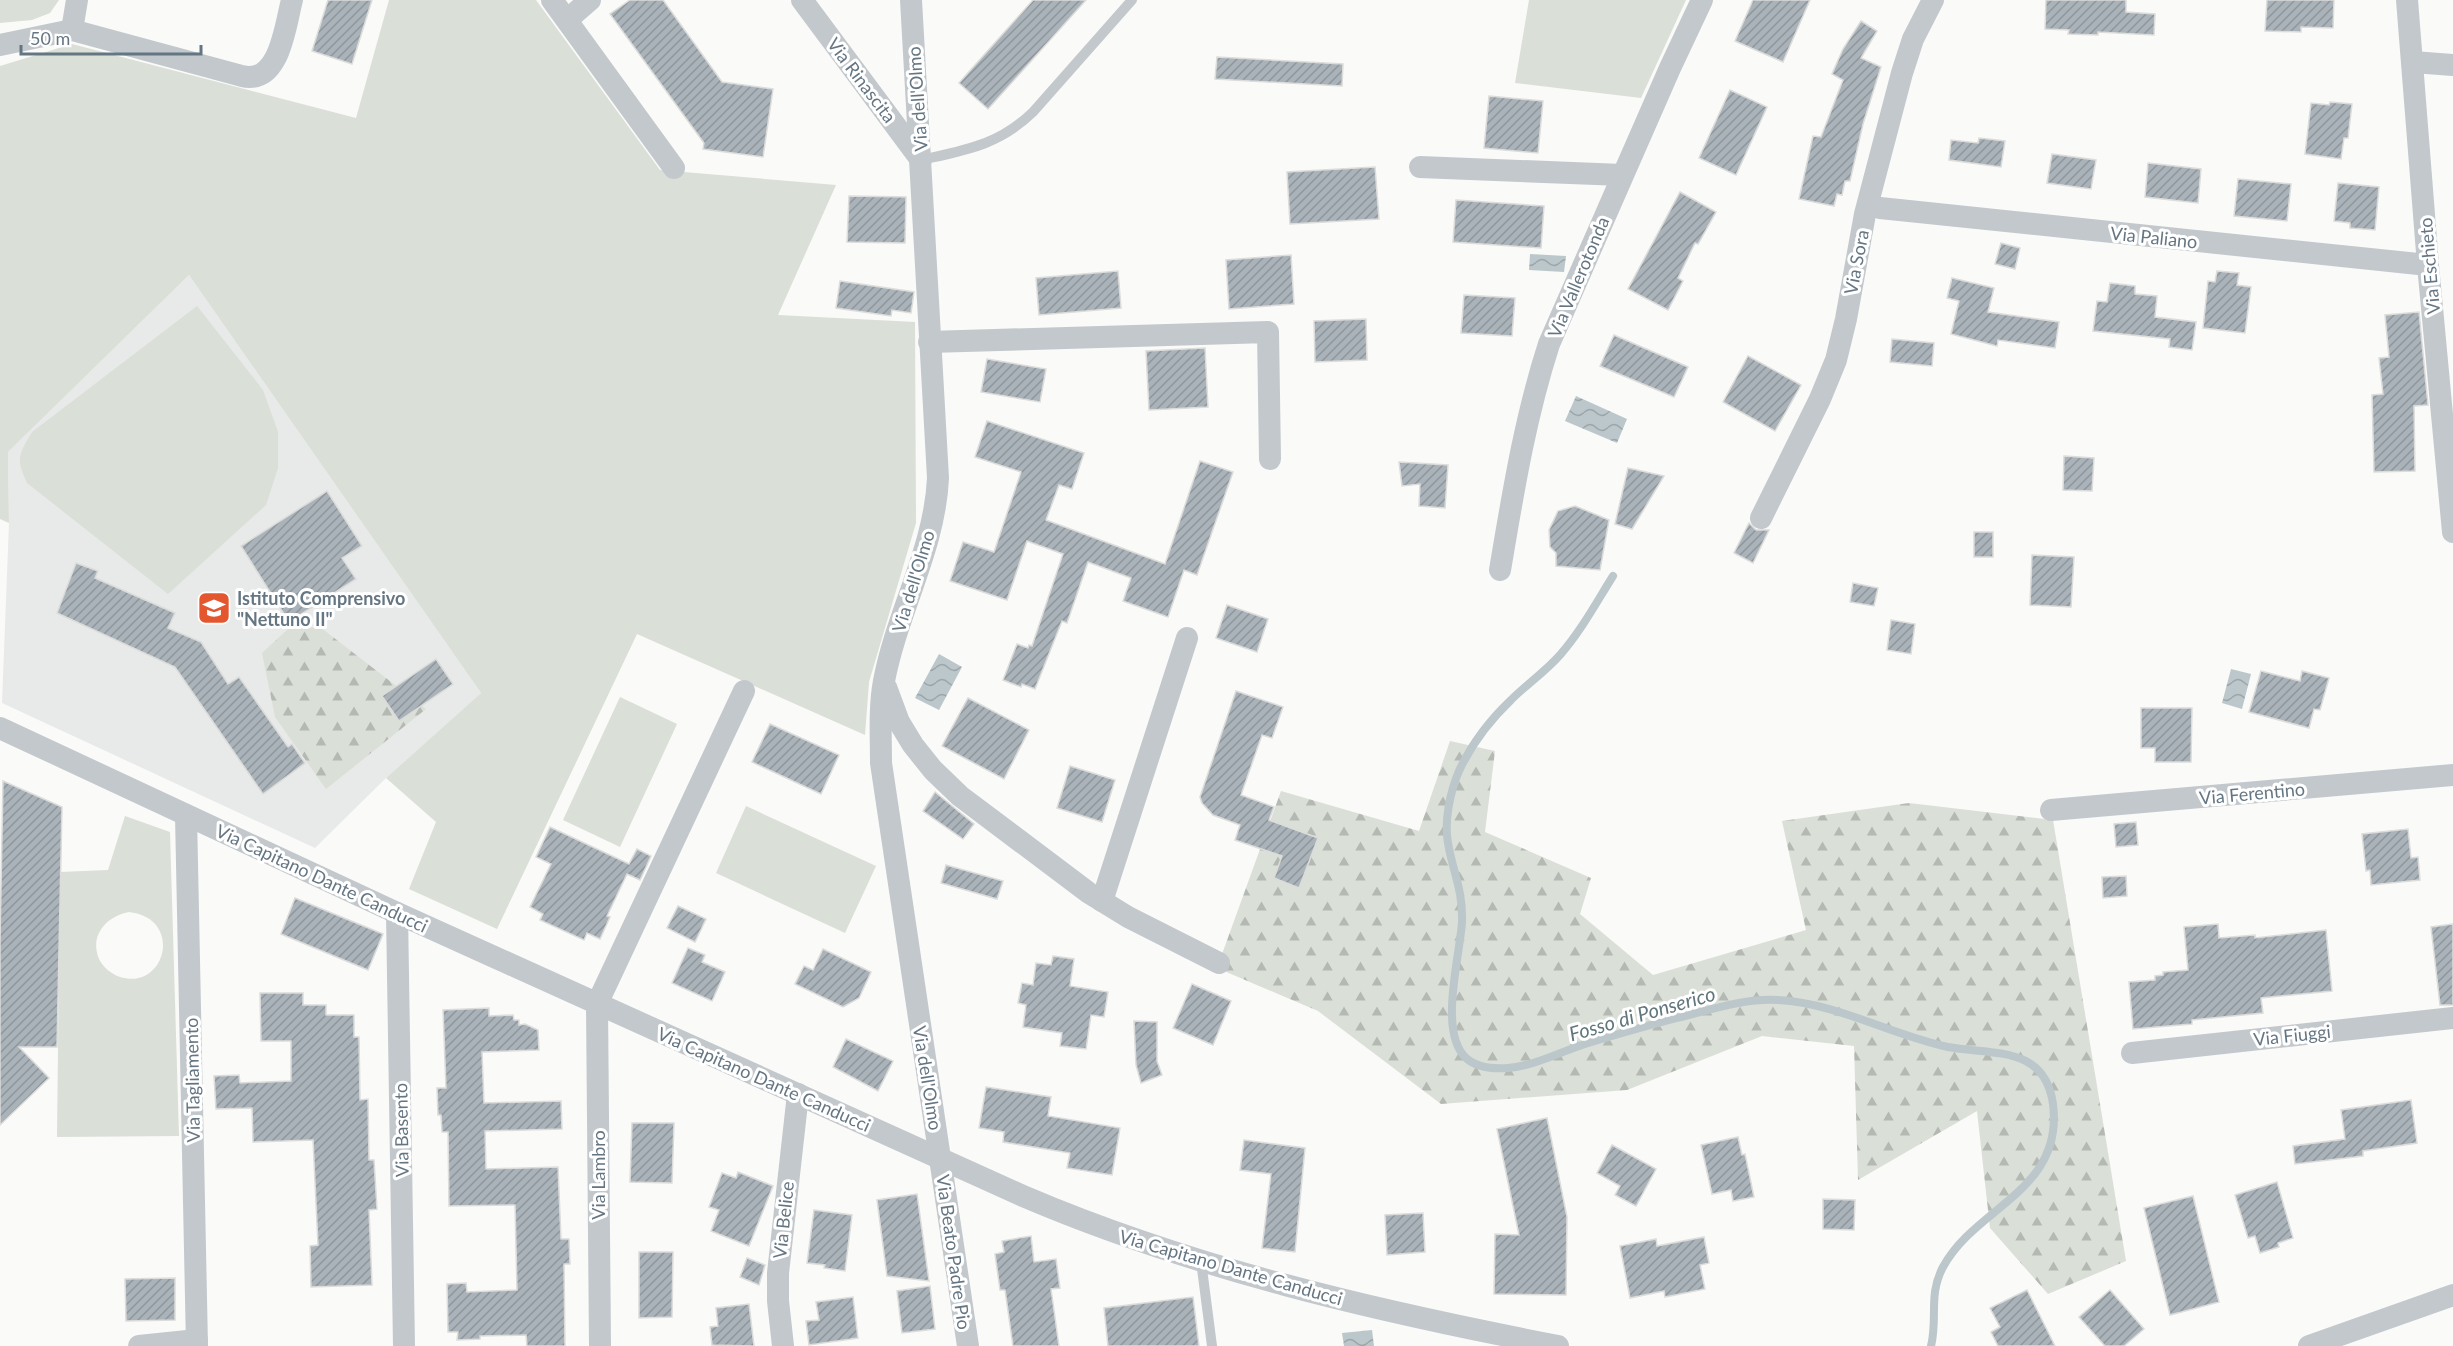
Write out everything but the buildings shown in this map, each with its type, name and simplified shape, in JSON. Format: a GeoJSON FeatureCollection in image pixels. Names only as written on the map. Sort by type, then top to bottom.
{"type":"FeatureCollection","features":[{"type":"Feature","properties":{"kind":"street"},"geometry":{"type":"LineString","coordinates":[[72,30],[76,0]]}},
{"type":"Feature","properties":{"kind":"street"},"geometry":{"type":"LineString","coordinates":[[0,45],[72,30],[242,76],[255,77],[263,74],[274,62],[292,0]]}},
{"type":"Feature","properties":{"kind":"street"},"geometry":{"type":"LineString","coordinates":[[552,0],[674,168]]}},
{"type":"Feature","properties":{"kind":"street"},"geometry":{"type":"LineString","coordinates":[[567,20],[590,0]]}},
{"type":"Feature","properties":{"kind":"street","name":"Via Rinascita"},"geometry":{"type":"LineString","coordinates":[[802,0],[921,160]]}},
{"type":"Feature","properties":{"kind":"street","name":"Via dell'Olmo"},"geometry":{"type":"LineString","coordinates":[[911,0],[938,469],[936,500],[884,683],[880,722],[882,776],[941,1158]]}},
{"type":"Feature","properties":{"kind":"street","name":"Via Vallerotonda"},"geometry":{"type":"LineString","coordinates":[[1500,570],[1522,446],[1538,377],[1563,309],[1702,0]]}},
{"type":"Feature","properties":{"kind":"street","name":"Via Sora"},"geometry":{"type":"LineString","coordinates":[[1761,518],[1820,399],[1836,360],[1846,320],[1865,214],[1902,73],[1913,39],[1934,0]]}},
{"type":"Feature","properties":{"kind":"street","name":"Via Eschieto"},"geometry":{"type":"LineString","coordinates":[[2407,0],[2428,265],[2450,454],[2453,532]]}},
{"type":"Feature","properties":{"kind":"street"},"geometry":{"type":"LineString","coordinates":[[2413,62],[2453,64]]}},
{"type":"Feature","properties":{"kind":"street"},"geometry":{"type":"LineString","coordinates":[[1420,167],[1622,175]]}},
{"type":"Feature","properties":{"kind":"street","name":"Via Paliano"},"geometry":{"type":"LineString","coordinates":[[1880,208],[2428,265]]}},
{"type":"Feature","properties":{"kind":"street"},"geometry":{"type":"LineString","coordinates":[[929,342],[1268,332],[1270,459]]}},
{"type":"Feature","properties":{"kind":"street"},"geometry":{"type":"LineString","coordinates":[[1102,901],[1187,638]]}},
{"type":"Feature","properties":{"kind":"street"},"geometry":{"type":"LineString","coordinates":[[884,683],[905,734],[946,784],[1049,864],[1102,901],[1219,963]]}},
{"type":"Feature","properties":{"kind":"street"},"geometry":{"type":"LineString","coordinates":[[597,1004],[744,691]]}},
{"type":"Feature","properties":{"kind":"street","name":"Via Capitano Dante Canducci"},"geometry":{"type":"LineString","coordinates":[[0,728],[397,913],[1078,1219],[1147,1245],[1201,1261],[1406,1315],[1558,1346]]}},
{"type":"Feature","properties":{"kind":"street","name":"Via Ferentino"},"geometry":{"type":"LineString","coordinates":[[2051,810],[2453,775]]}},
{"type":"Feature","properties":{"kind":"street","name":"Via Tagliamento"},"geometry":{"type":"LineString","coordinates":[[186,815],[197,1343]]}},
{"type":"Feature","properties":{"kind":"street","name":"Via Basento"},"geometry":{"type":"LineString","coordinates":[[397,913],[404,1346]]}},
{"type":"Feature","properties":{"kind":"street","name":"Via Lambro"},"geometry":{"type":"LineString","coordinates":[[597,1004],[600,1346]]}},
{"type":"Feature","properties":{"kind":"street","name":"Via Fiuggi"},"geometry":{"type":"LineString","coordinates":[[2132,1053],[2453,1018]]}},
{"type":"Feature","properties":{"kind":"street","name":"Via Belice"},"geometry":{"type":"LineString","coordinates":[[783,1346],[778,1301],[778,1273],[798,1094]]}},
{"type":"Feature","properties":{"kind":"street","name":"Via Beato Padre Pio"},"geometry":{"type":"LineString","coordinates":[[941,1158],[968,1346]]}},
{"type":"Feature","properties":{"kind":"street"},"geometry":{"type":"LineString","coordinates":[[2309,1346],[2453,1295]]}},
{"type":"Feature","properties":{"kind":"street"},"geometry":{"type":"LineString","coordinates":[[139,1346],[197,1343]]}},
{"type":"Feature","properties":{"kind":"lane"},"geometry":{"type":"LineString","coordinates":[[921,160],[983,146],[1017,127],[1132,0]]}},
{"type":"Feature","properties":{"kind":"lane"},"geometry":{"type":"LineString","coordinates":[[1201,1261],[1212,1346]]}},
{"type":"Feature","properties":{"kind":"shaded area","name":"Istituto Comprensivo \"Nettuno II\""},"geometry":{"type":"Polygon","coordinates":[[[189,275],[481,693],[386,778],[315,848],[2,703],[9,523],[8,452],[189,275]]]}},
{"type":"Feature","properties":{"kind":"green space"},"geometry":{"type":"Polygon","coordinates":[[[0,0],[59,0],[50,13],[32,20],[0,23],[0,0]]]}},
{"type":"Feature","properties":{"kind":"green space"},"geometry":{"type":"Polygon","coordinates":[[[389,0],[536,0],[660,170],[836,185],[778,315],[915,322],[916,523],[869,682],[865,735],[637,634],[497,929],[409,889],[436,822],[386,778],[481,693],[189,275],[8,452],[9,523],[0,519],[0,66],[72,44],[356,118],[389,0]]]}},
{"type":"Feature","properties":{"kind":"green space"},"geometry":{"type":"Polygon","coordinates":[[[1529,0],[1686,0],[1641,98],[1515,83],[1529,0]]]}},
{"type":"Feature","properties":{"kind":"green space"},"geometry":{"type":"Polygon","coordinates":[[[197,306],[263,390],[278,432],[278,468],[266,505],[168,594],[27,483],[21,468],[20,457],[32,432],[197,306]]]}},
{"type":"Feature","properties":{"kind":"green space"},"geometry":{"type":"Polygon","coordinates":[[[320,627],[426,709],[326,789],[275,717],[262,653],[288,629],[320,627]]]}},
{"type":"Feature","properties":{"kind":"green space"},"geometry":{"type":"Polygon","coordinates":[[[620,697],[677,724],[620,847],[563,820],[620,697]]]}},
{"type":"Feature","properties":{"kind":"green space"},"geometry":{"type":"Polygon","coordinates":[[[1450,741],[1495,751],[1485,832],[1591,878],[1580,914],[1653,975],[1806,930],[1782,821],[1909,803],[2053,820],[2126,1261],[2048,1294],[1990,1228],[1977,1111],[1858,1180],[1854,1046],[1762,1036],[1627,1090],[1441,1104],[1318,1011],[1217,968],[1281,791],[1419,831],[1450,741]]]}},
{"type":"Feature","properties":{"kind":"green space"},"geometry":{"type":"Polygon","coordinates":[[[746,806],[876,866],[845,933],[716,873],[746,806]]]}},
{"type":"Feature","properties":{"kind":"green space"},"geometry":{"type":"Polygon","coordinates":[[[125,816],[170,832],[179,1136],[57,1137],[60,872],[108,870],[125,816]],[[129,912],[121,914],[107,922],[102,928],[96,942],[99,959],[113,974],[136,978],[149,974],[158,964],[162,952],[162,939],[157,927],[146,917],[129,912]]]}},
{"type":"Feature","properties":{"kind":"water"},"geometry":{"type":"Polygon","coordinates":[[[1530,254],[1566,256],[1564,272],[1529,270],[1530,254]]]}},
{"type":"Feature","properties":{"kind":"water"},"geometry":{"type":"Polygon","coordinates":[[[1576,396],[1627,419],[1617,443],[1565,421],[1576,396]]]}},
{"type":"Feature","properties":{"kind":"water"},"geometry":{"type":"Polygon","coordinates":[[[939,654],[962,667],[939,710],[915,698],[939,654]]]}},
{"type":"Feature","properties":{"kind":"water"},"geometry":{"type":"Polygon","coordinates":[[[2231,669],[2251,674],[2242,709],[2222,703],[2231,669]]]}},
{"type":"Feature","properties":{"kind":"water"},"geometry":{"type":"Polygon","coordinates":[[[1372,1330],[1374,1346],[1344,1346],[1342,1333],[1372,1330]]]}},
{"type":"Feature","properties":{"kind":"waterway","name":"Fosso di Ponserico"},"geometry":{"type":"LineString","coordinates":[[1613,576],[1568,646],[1488,724],[1469,752],[1456,779],[1447,825],[1448,843],[1462,910],[1452,1013],[1453,1031],[1458,1046],[1466,1058],[1480,1066],[1518,1067],[1576,1047],[1714,1008],[1753,1001],[1778,1000],[1800,1002],[1843,1013],[1927,1042],[2014,1056],[2028,1062],[2039,1071],[2048,1085],[2053,1104],[2053,1133],[2045,1158],[2032,1178],[1976,1228],[1958,1246],[1943,1267],[1938,1277],[1934,1297],[1931,1346]]}},
{"type":"Feature","properties":{"kind":"place","name":"Istituto Comprensivo \"Nettuno II\""},"geometry":{"type":"Point","coordinates":[214,608]}}]}
